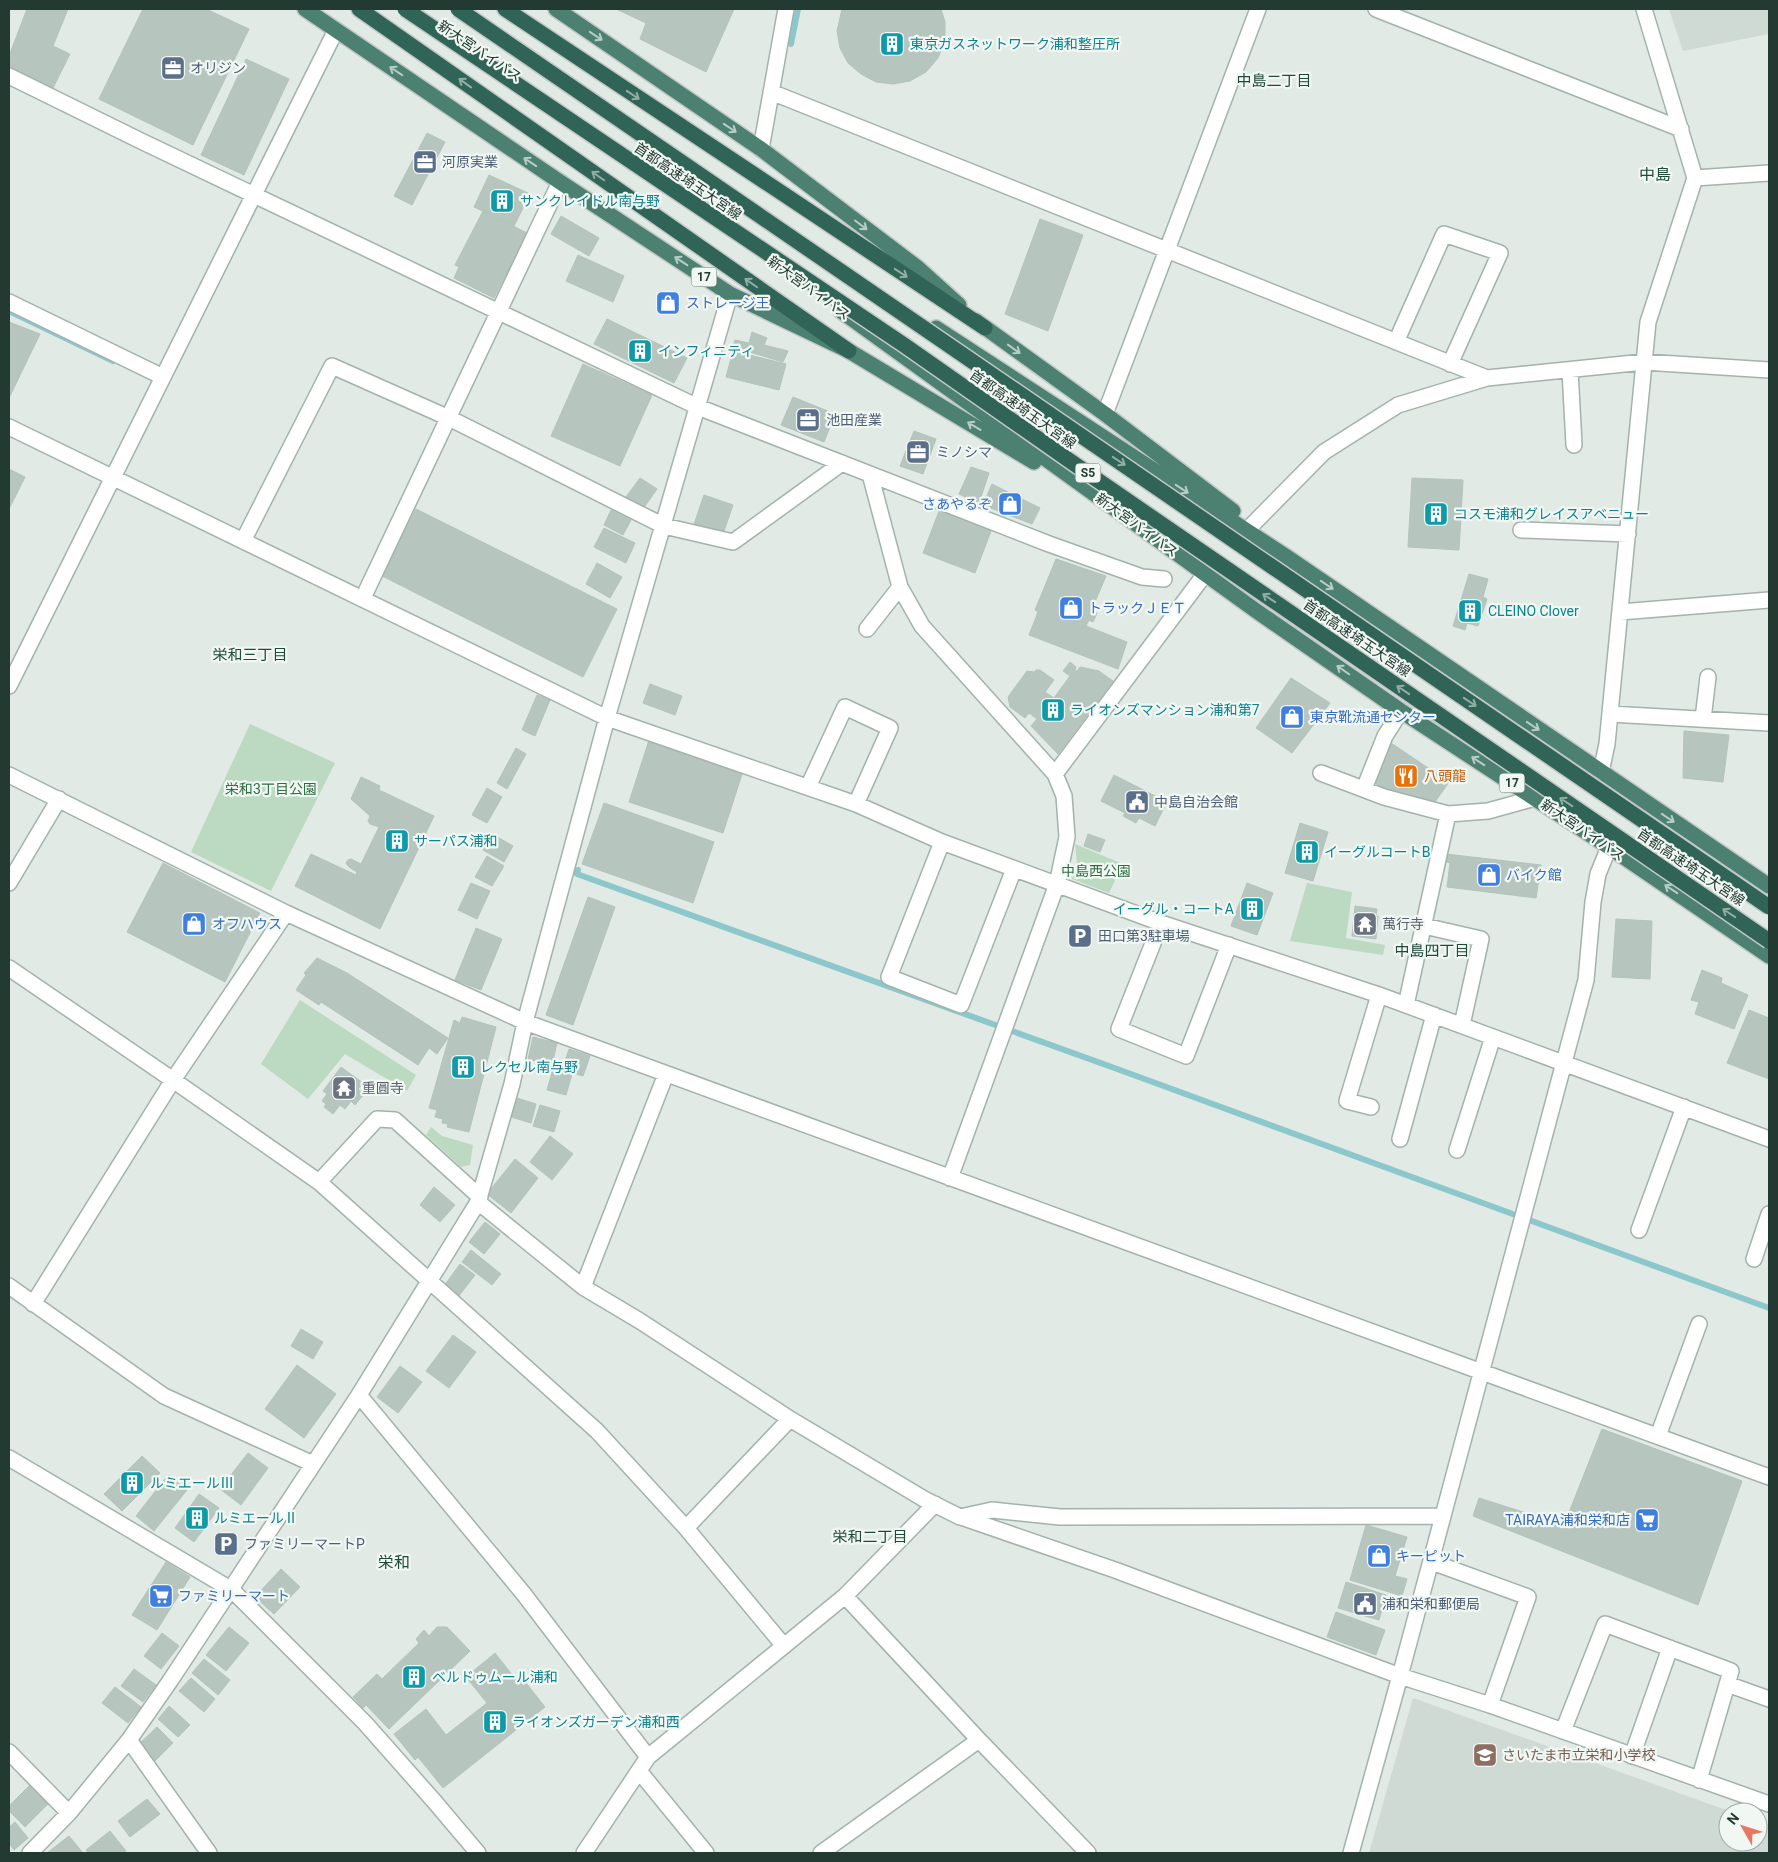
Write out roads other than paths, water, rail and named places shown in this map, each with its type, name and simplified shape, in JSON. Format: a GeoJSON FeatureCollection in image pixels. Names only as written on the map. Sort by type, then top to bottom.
{"type":"FeatureCollection","features":[{"type":"Feature","properties":{"kind":"highway","name":"17"},"geometry":{"type":"LineString","coordinates":[[305,9],[560,182],[730,294],[849,351],[1121,514]]}},
{"type":"Feature","properties":{"kind":"highway"},"geometry":{"type":"LineString","coordinates":[[359,9],[849,351]]}},
{"type":"Feature","properties":{"kind":"highway","name":"首都高速埼玉大宮線"},"geometry":{"type":"LineString","coordinates":[[405,9],[904,345],[1101,483],[1769,941]]}},
{"type":"Feature","properties":{"kind":"highway","name":"新大宮バイパス"},"geometry":{"type":"LineString","coordinates":[[418,9],[530,85],[1205,574],[1401,711],[1609,847],[1769,956]]}},
{"type":"Feature","properties":{"kind":"highway","name":"新大宮バイパス"},"geometry":{"type":"LineString","coordinates":[[451,9],[1287,557],[1769,886]]}},
{"type":"Feature","properties":{"kind":"highway","name":"首都高速埼玉大宮線"},"geometry":{"type":"LineString","coordinates":[[458,9],[1769,907]]}},
{"type":"Feature","properties":{"kind":"highway"},"geometry":{"type":"LineString","coordinates":[[505,9],[984,328],[1105,414],[1252,526],[1287,557]]}},
{"type":"Feature","properties":{"kind":"highway"},"geometry":{"type":"LineString","coordinates":[[556,9],[761,149],[918,268],[984,328]]}},
{"type":"Feature","properties":{"kind":"street"},"geometry":{"type":"LineString","coordinates":[[761,149],[786,9]]}},
{"type":"Feature","properties":{"kind":"street"},"geometry":{"type":"LineString","coordinates":[[1105,414],[1258,9]]}},
{"type":"Feature","properties":{"kind":"street"},"geometry":{"type":"LineString","coordinates":[[1376,9],[1681,129]]}},
{"type":"Feature","properties":{"kind":"street"},"geometry":{"type":"LineString","coordinates":[[1600,772],[1607,744],[1648,322],[1695,178],[1644,9]]}},
{"type":"Feature","properties":{"kind":"street"},"geometry":{"type":"LineString","coordinates":[[9,686],[336,30]]}},
{"type":"Feature","properties":{"kind":"street"},"geometry":{"type":"LineString","coordinates":[[9,76],[253,195],[698,406],[1049,544],[1142,577],[1164,579]]}},
{"type":"Feature","properties":{"kind":"street"},"geometry":{"type":"LineString","coordinates":[[771,92],[1487,378]]}},
{"type":"Feature","properties":{"kind":"street"},"geometry":{"type":"LineString","coordinates":[[1695,178],[1769,173]]}},
{"type":"Feature","properties":{"kind":"street"},"geometry":{"type":"LineString","coordinates":[[363,598],[560,182]]}},
{"type":"Feature","properties":{"kind":"street"},"geometry":{"type":"LineString","coordinates":[[1396,342],[1444,234],[1500,253],[1450,364]]}},
{"type":"Feature","properties":{"kind":"street"},"geometry":{"type":"LineString","coordinates":[[30,1853],[69,1813],[129,1740],[232,1590],[359,1395],[431,1281],[479,1199],[512,1084],[525,1022],[607,718],[730,294]]}},
{"type":"Feature","properties":{"kind":"street"},"geometry":{"type":"LineString","coordinates":[[9,302],[163,378]]}},
{"type":"Feature","properties":{"kind":"street"},"geometry":{"type":"LineString","coordinates":[[1252,526],[1324,452],[1398,405],[1487,378],[1644,362],[1769,370]]}},
{"type":"Feature","properties":{"kind":"street"},"geometry":{"type":"LineString","coordinates":[[243,541],[332,366],[449,418],[664,526],[733,542],[842,463]]}},
{"type":"Feature","properties":{"kind":"street"},"geometry":{"type":"LineString","coordinates":[[1570,370],[1574,445]]}},
{"type":"Feature","properties":{"kind":"street"},"geometry":{"type":"LineString","coordinates":[[9,428],[363,598],[607,718],[856,804],[942,842],[1161,923],[1379,995],[1769,1139]]}},
{"type":"Feature","properties":{"kind":"street"},"geometry":{"type":"LineString","coordinates":[[870,474],[900,587],[922,626],[1055,774],[1064,796],[1067,837],[1057,884],[950,1178]]}},
{"type":"Feature","properties":{"kind":"street"},"geometry":{"type":"LineString","coordinates":[[1521,530],[1628,534]]}},
{"type":"Feature","properties":{"kind":"street"},"geometry":{"type":"LineString","coordinates":[[1055,774],[1205,574]]}},
{"type":"Feature","properties":{"kind":"street"},"geometry":{"type":"LineString","coordinates":[[867,629],[900,587]]}},
{"type":"Feature","properties":{"kind":"street"},"geometry":{"type":"LineString","coordinates":[[1620,612],[1769,600]]}},
{"type":"Feature","properties":{"kind":"street"},"geometry":{"type":"LineString","coordinates":[[1703,720],[1708,677]]}},
{"type":"Feature","properties":{"kind":"street"},"geometry":{"type":"LineString","coordinates":[[808,787],[845,707],[890,728],[856,804]]}},
{"type":"Feature","properties":{"kind":"street"},"geometry":{"type":"LineString","coordinates":[[1364,789],[1385,736],[1401,711]]}},
{"type":"Feature","properties":{"kind":"street"},"geometry":{"type":"LineString","coordinates":[[1610,714],[1769,723]]}},
{"type":"Feature","properties":{"kind":"street"},"geometry":{"type":"LineString","coordinates":[[1320,773],[1384,797],[1448,814],[1488,811],[1535,798]]}},
{"type":"Feature","properties":{"kind":"street"},"geometry":{"type":"LineString","coordinates":[[9,775],[286,913],[525,1022],[1769,1477]]}},
{"type":"Feature","properties":{"kind":"street"},"geometry":{"type":"LineString","coordinates":[[9,883],[59,799]]}},
{"type":"Feature","properties":{"kind":"street"},"geometry":{"type":"LineString","coordinates":[[1406,1005],[1448,814]]}},
{"type":"Feature","properties":{"kind":"street"},"geometry":{"type":"LineString","coordinates":[[942,842],[889,977],[961,1005],[1014,869]]}},
{"type":"Feature","properties":{"kind":"street"},"geometry":{"type":"LineString","coordinates":[[1351,1853],[1432,1562],[1586,980],[1593,902],[1598,874],[1609,847]]}},
{"type":"Feature","properties":{"kind":"street"},"geometry":{"type":"LineString","coordinates":[[33,1304],[173,1080],[286,913]]}},
{"type":"Feature","properties":{"kind":"street"},"geometry":{"type":"LineString","coordinates":[[1161,923],[1119,1029],[1186,1056],[1229,945]]}},
{"type":"Feature","properties":{"kind":"street"},"geometry":{"type":"LineString","coordinates":[[1424,926],[1481,938],[1462,1025]]}},
{"type":"Feature","properties":{"kind":"street"},"geometry":{"type":"LineString","coordinates":[[9,968],[319,1182],[597,1430],[686,1528],[784,1646]]}},
{"type":"Feature","properties":{"kind":"street"},"geometry":{"type":"LineString","coordinates":[[1371,1107],[1347,1101],[1379,995]]}},
{"type":"Feature","properties":{"kind":"street"},"geometry":{"type":"LineString","coordinates":[[1400,1139],[1434,1015]]}},
{"type":"Feature","properties":{"kind":"street"},"geometry":{"type":"LineString","coordinates":[[1457,1150],[1493,1037]]}},
{"type":"Feature","properties":{"kind":"street"},"geometry":{"type":"LineString","coordinates":[[583,1287],[666,1074]]}},
{"type":"Feature","properties":{"kind":"street"},"geometry":{"type":"LineString","coordinates":[[1639,1230],[1684,1107]]}},
{"type":"Feature","properties":{"kind":"street"},"geometry":{"type":"LineString","coordinates":[[319,1182],[377,1118],[395,1120],[479,1199],[583,1287],[640,1320],[790,1419],[934,1504],[960,1517],[1134,1577],[1400,1676],[1490,1705],[1769,1804]]}},
{"type":"Feature","properties":{"kind":"street"},"geometry":{"type":"LineString","coordinates":[[1754,1259],[1769,1214]]}},
{"type":"Feature","properties":{"kind":"street"},"geometry":{"type":"LineString","coordinates":[[9,1286],[164,1396],[313,1464]]}},
{"type":"Feature","properties":{"kind":"street"},"geometry":{"type":"LineString","coordinates":[[1658,1436],[1699,1324]]}},
{"type":"Feature","properties":{"kind":"street"},"geometry":{"type":"LineString","coordinates":[[359,1395],[523,1593],[648,1757]]}},
{"type":"Feature","properties":{"kind":"street"},"geometry":{"type":"LineString","coordinates":[[686,1528],[790,1419]]}},
{"type":"Feature","properties":{"kind":"street"},"geometry":{"type":"LineString","coordinates":[[9,1458],[232,1590],[365,1723],[478,1853]]}},
{"type":"Feature","properties":{"kind":"street"},"geometry":{"type":"LineString","coordinates":[[584,1853],[648,1757],[845,1596],[934,1504]]}},
{"type":"Feature","properties":{"kind":"street"},"geometry":{"type":"LineString","coordinates":[[960,1517],[992,1510],[1060,1517],[1443,1516]]}},
{"type":"Feature","properties":{"kind":"street"},"geometry":{"type":"LineString","coordinates":[[1432,1562],[1528,1598],[1490,1705]]}},
{"type":"Feature","properties":{"kind":"street"},"geometry":{"type":"LineString","coordinates":[[845,1596],[979,1740],[1088,1853]]}},
{"type":"Feature","properties":{"kind":"street"},"geometry":{"type":"LineString","coordinates":[[1563,1731],[1605,1624],[1731,1671],[1699,1780]]}},
{"type":"Feature","properties":{"kind":"street"},"geometry":{"type":"LineString","coordinates":[[1632,1756],[1670,1648]]}},
{"type":"Feature","properties":{"kind":"street"},"geometry":{"type":"LineString","coordinates":[[1727,1684],[1769,1699]]}},
{"type":"Feature","properties":{"kind":"street"},"geometry":{"type":"LineString","coordinates":[[129,1740],[209,1853]]}},
{"type":"Feature","properties":{"kind":"street"},"geometry":{"type":"LineString","coordinates":[[821,1853],[979,1740]]}},
{"type":"Feature","properties":{"kind":"street"},"geometry":{"type":"LineString","coordinates":[[9,1752],[69,1813]]}},
{"type":"Feature","properties":{"kind":"street"},"geometry":{"type":"LineString","coordinates":[[639,1771],[706,1853]]}},
{"type":"Feature","properties":{"kind":"waterway"},"geometry":{"type":"LineString","coordinates":[[791,44],[798,9]]}},
{"type":"Feature","properties":{"kind":"waterway"},"geometry":{"type":"LineString","coordinates":[[9,311],[113,361]]}},
{"type":"Feature","properties":{"kind":"waterway"},"geometry":{"type":"LineString","coordinates":[[578,870],[577,874],[1120,1070],[1769,1308]]}},
{"type":"Feature","properties":{"kind":"place","name":"東京ガスネットワーク浦和整圧所"},"geometry":{"type":"Point","coordinates":[892,44]}},
{"type":"Feature","properties":{"kind":"place","name":"オリジン"},"geometry":{"type":"Point","coordinates":[173,68]}},
{"type":"Feature","properties":{"kind":"place","name":"河原実業"},"geometry":{"type":"Point","coordinates":[425,162]}},
{"type":"Feature","properties":{"kind":"place","name":"サンクレイドル南与野"},"geometry":{"type":"Point","coordinates":[502,201]}},
{"type":"Feature","properties":{"kind":"place","name":"ストレージ王"},"geometry":{"type":"Point","coordinates":[668,303]}},
{"type":"Feature","properties":{"kind":"place","name":"インフィニティ"},"geometry":{"type":"Point","coordinates":[640,351]}},
{"type":"Feature","properties":{"kind":"place","name":"池田産業"},"geometry":{"type":"Point","coordinates":[808,420]}},
{"type":"Feature","properties":{"kind":"place","name":"ミノシマ"},"geometry":{"type":"Point","coordinates":[918,452]}},
{"type":"Feature","properties":{"kind":"place","name":"さあやるぞ"},"geometry":{"type":"Point","coordinates":[1010,504]}},
{"type":"Feature","properties":{"kind":"place","name":"コスモ浦和グレイスアベニュー"},"geometry":{"type":"Point","coordinates":[1436,514]}},
{"type":"Feature","properties":{"kind":"place","name":"トラックＪＥＴ"},"geometry":{"type":"Point","coordinates":[1071,608]}},
{"type":"Feature","properties":{"kind":"place","name":"CLEINO Clover"},"geometry":{"type":"Point","coordinates":[1470,611]}},
{"type":"Feature","properties":{"kind":"place","name":"ライオンズマンション浦和第7"},"geometry":{"type":"Point","coordinates":[1053,710]}},
{"type":"Feature","properties":{"kind":"place","name":"東京靴流通センター"},"geometry":{"type":"Point","coordinates":[1292,717]}},
{"type":"Feature","properties":{"kind":"place","name":"八頭龍"},"geometry":{"type":"Point","coordinates":[1406,776]}},
{"type":"Feature","properties":{"kind":"place","name":"中島自治会館"},"geometry":{"type":"Point","coordinates":[1137,802]}},
{"type":"Feature","properties":{"kind":"place","name":"サーパス浦和"},"geometry":{"type":"Point","coordinates":[397,841]}},
{"type":"Feature","properties":{"kind":"place","name":"イーグルコートB"},"geometry":{"type":"Point","coordinates":[1307,852]}},
{"type":"Feature","properties":{"kind":"place","name":"バイク館"},"geometry":{"type":"Point","coordinates":[1489,875]}},
{"type":"Feature","properties":{"kind":"place","name":"イーグル・コートA"},"geometry":{"type":"Point","coordinates":[1252,909]}},
{"type":"Feature","properties":{"kind":"place","name":"オフハウス"},"geometry":{"type":"Point","coordinates":[194,924]}},
{"type":"Feature","properties":{"kind":"place","name":"萬行寺"},"geometry":{"type":"Point","coordinates":[1365,924]}},
{"type":"Feature","properties":{"kind":"place","name":"田口第3駐車場"},"geometry":{"type":"Point","coordinates":[1080,936]}},
{"type":"Feature","properties":{"kind":"place","name":"レクセル南与野"},"geometry":{"type":"Point","coordinates":[463,1067]}},
{"type":"Feature","properties":{"kind":"place","name":"重圓寺"},"geometry":{"type":"Point","coordinates":[344,1088]}},
{"type":"Feature","properties":{"kind":"place","name":"ルミエールⅢ"},"geometry":{"type":"Point","coordinates":[132,1483]}},
{"type":"Feature","properties":{"kind":"place","name":"ルミエールⅡ"},"geometry":{"type":"Point","coordinates":[197,1518]}},
{"type":"Feature","properties":{"kind":"place","name":"TAIRAYA浦和栄和店"},"geometry":{"type":"Point","coordinates":[1647,1520]}},
{"type":"Feature","properties":{"kind":"place","name":"ファミリーマートP"},"geometry":{"type":"Point","coordinates":[226,1544]}},
{"type":"Feature","properties":{"kind":"place","name":"キーピット"},"geometry":{"type":"Point","coordinates":[1379,1556]}},
{"type":"Feature","properties":{"kind":"place","name":"ファミリーマート"},"geometry":{"type":"Point","coordinates":[161,1596]}},
{"type":"Feature","properties":{"kind":"place","name":"浦和栄和郵便局"},"geometry":{"type":"Point","coordinates":[1365,1604]}},
{"type":"Feature","properties":{"kind":"place","name":"ベルドゥムール浦和"},"geometry":{"type":"Point","coordinates":[414,1677]}},
{"type":"Feature","properties":{"kind":"place","name":"ライオンズガーデン浦和西"},"geometry":{"type":"Point","coordinates":[495,1722]}},
{"type":"Feature","properties":{"kind":"place","name":"さいたま市立栄和小学校"},"geometry":{"type":"Point","coordinates":[1485,1755]}},
{"type":"Feature","properties":{"kind":"district","name":"中島二丁目"},"geometry":{"type":"Point","coordinates":[1274,81]}},
{"type":"Feature","properties":{"kind":"district","name":"中島"},"geometry":{"type":"Point","coordinates":[1655,174]}},
{"type":"Feature","properties":{"kind":"district","name":"栄和三丁目"},"geometry":{"type":"Point","coordinates":[250,655]}},
{"type":"Feature","properties":{"kind":"district","name":"中島四丁目"},"geometry":{"type":"Point","coordinates":[1432,951]}},
{"type":"Feature","properties":{"kind":"district","name":"栄和二丁目"},"geometry":{"type":"Point","coordinates":[870,1537]}},
{"type":"Feature","properties":{"kind":"district","name":"栄和"},"geometry":{"type":"Point","coordinates":[394,1562]}},
{"type":"Feature","properties":{"kind":"park label","name":"栄和3丁目公園"},"geometry":{"type":"Point","coordinates":[271,789]}},
{"type":"Feature","properties":{"kind":"park label","name":"中島西公園"},"geometry":{"type":"Point","coordinates":[1096,871]}}]}
